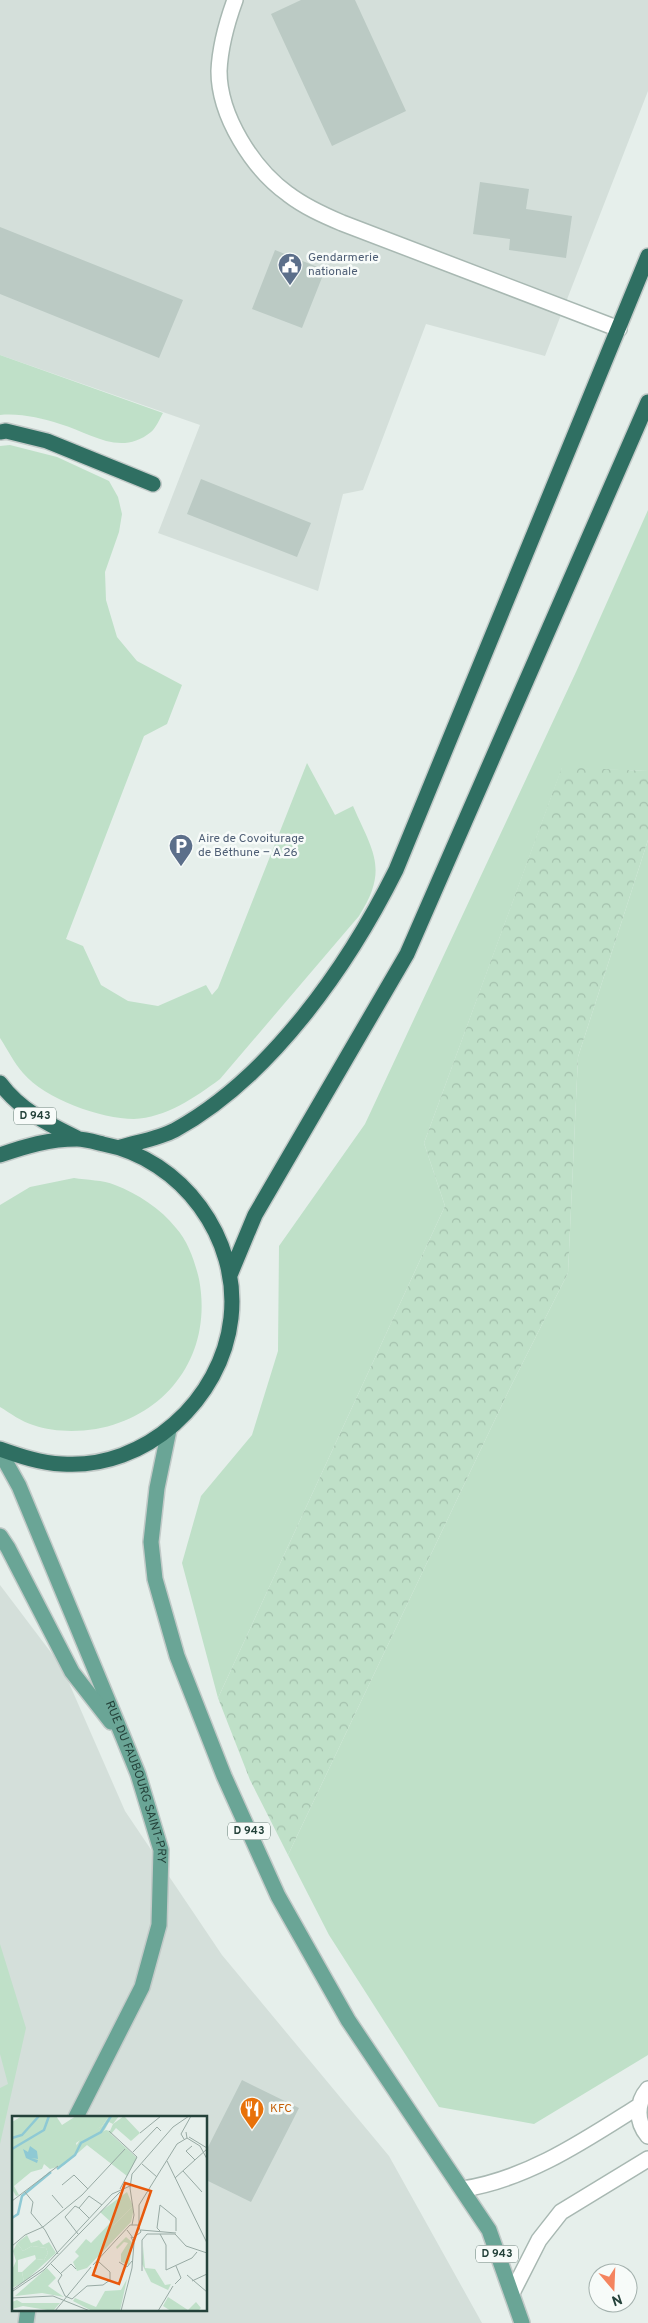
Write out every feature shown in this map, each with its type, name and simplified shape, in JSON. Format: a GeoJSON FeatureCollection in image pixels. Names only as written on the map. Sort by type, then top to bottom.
{"type":"FeatureCollection","features":[{"type":"Feature","properties":{"kind":"highway"},"geometry":{"type":"LineString","coordinates":[[121,1147],[173,1131],[212,1107],[261,1065],[331,980],[372,918],[396,870],[648,256]]}},
{"type":"Feature","properties":{"kind":"highway"},"geometry":{"type":"LineString","coordinates":[[230,1274],[254,1215],[407,954],[648,402]]}},
{"type":"Feature","properties":{"kind":"highway"},"geometry":{"type":"LineString","coordinates":[[0,432],[6,431],[47,441],[153,484]]}},
{"type":"Feature","properties":{"kind":"highway","name":"D 943"},"geometry":{"type":"LineString","coordinates":[[0,1083],[13,1100],[43,1121],[78,1139]]}},
{"type":"Feature","properties":{"kind":"highway"},"geometry":{"type":"LineString","coordinates":[[0,1156],[34,1143],[78,1139],[121,1147],[161,1167],[193,1196],[217,1233],[230,1274],[231,1318],[221,1361],[200,1399],[169,1430],[134,1451],[91,1463],[62,1464],[29,1460],[0,1450]]}},
{"type":"Feature","properties":{"kind":"main road","name":"D 943"},"geometry":{"type":"LineString","coordinates":[[169,1430],[157,1488],[151,1542],[156,1579],[177,1656],[224,1776],[278,1896],[348,2020],[489,2230],[522,2323]]}},
{"type":"Feature","properties":{"kind":"main road","name":"RUE DU FAUBOURG SAINT-PRY"},"geometry":{"type":"LineString","coordinates":[[0,1450],[19,1486],[138,1774],[161,1850],[159,1925],[142,1987],[77,2116]]}},
{"type":"Feature","properties":{"kind":"main road"},"geometry":{"type":"LineString","coordinates":[[0,1536],[72,1672],[123,1737]]}},
{"type":"Feature","properties":{"kind":"main road"},"geometry":{"type":"LineString","coordinates":[[26,2323],[28,2310]]}},
{"type":"Feature","properties":{"kind":"street"},"geometry":{"type":"LineString","coordinates":[[235,0],[219,70],[221,90],[227,113],[237,134],[254,158],[287,193],[310,209],[342,223],[619,329]]}},
{"type":"Feature","properties":{"kind":"street"},"geometry":{"type":"LineString","coordinates":[[463,2189],[488,2185],[518,2176],[601,2130],[639,2106],[648,2089]]}},
{"type":"Feature","properties":{"kind":"street"},"geometry":{"type":"LineString","coordinates":[[639,2106],[642,2126],[648,2136]]}},
{"type":"Feature","properties":{"kind":"street"},"geometry":{"type":"LineString","coordinates":[[512,2293],[539,2240],[561,2212],[648,2159]]}},
{"type":"Feature","properties":{"kind":"shaded area"},"geometry":{"type":"Polygon","coordinates":[[[0,0],[648,0],[648,91],[545,356],[426,324],[363,490],[343,494],[318,591],[158,533],[200,425],[0,355],[0,0]]]}},
{"type":"Feature","properties":{"kind":"shaded area"},"geometry":{"type":"Polygon","coordinates":[[[0,1585],[62,1667],[125,1811],[222,1955],[389,2156],[482,2323],[0,2323],[0,1585]]]}},
{"type":"Feature","properties":{"kind":"green space"},"geometry":{"type":"Polygon","coordinates":[[[0,355],[163,413],[151,432],[128,443],[106,441],[38,418],[23,415],[0,415],[0,355]]]}},
{"type":"Feature","properties":{"kind":"green space"},"geometry":{"type":"Polygon","coordinates":[[[10,445],[57,457],[109,481],[118,497],[122,514],[119,532],[105,572],[106,600],[117,637],[137,661],[182,685],[167,724],[144,736],[66,939],[83,946],[101,985],[128,1001],[158,1006],[206,985],[212,995],[218,988],[307,763],[335,815],[353,806],[367,836],[375,861],[374,885],[359,916],[220,1079],[201,1093],[169,1111],[146,1118],[134,1119],[106,1115],[74,1106],[59,1099],[45,1091],[23,1073],[0,1038],[0,446],[10,445]]]}},
{"type":"Feature","properties":{"kind":"green space"},"geometry":{"type":"Polygon","coordinates":[[[648,510],[648,771],[562,768],[424,1143],[445,1206],[218,1698],[182,1563],[201,1496],[252,1435],[278,1351],[279,1246],[365,1124],[576,672],[648,510]]]}},
{"type":"Feature","properties":{"kind":"green space"},"geometry":{"type":"Polygon","coordinates":[[[562,767],[648,771],[648,840],[578,1057],[568,1273],[511,1386],[288,1855],[250,1780],[218,1698],[445,1206],[424,1143],[562,767]]]}},
{"type":"Feature","properties":{"kind":"green space"},"geometry":{"type":"Polygon","coordinates":[[[648,840],[648,2055],[534,2124],[439,2107],[329,1935],[288,1855],[511,1386],[568,1273],[578,1057],[648,840]]]}},
{"type":"Feature","properties":{"kind":"green space"},"geometry":{"type":"Polygon","coordinates":[[[74,1178],[105,1182],[124,1189],[148,1202],[170,1221],[184,1239],[193,1259],[199,1279],[202,1306],[199,1331],[192,1355],[180,1376],[165,1395],[145,1410],[122,1422],[96,1429],[64,1431],[29,1424],[0,1407],[0,1205],[30,1187],[74,1178]]]}},
{"type":"Feature","properties":{"kind":"green space"},"geometry":{"type":"Polygon","coordinates":[[[0,1944],[26,2028],[0,2144],[0,2088],[8,2084],[0,2054],[0,1944]]]}},
{"type":"Feature","properties":{"kind":"building"},"geometry":{"type":"Polygon","coordinates":[[[301,0],[355,0],[406,111],[332,146],[271,14],[301,0]]]}},
{"type":"Feature","properties":{"kind":"building"},"geometry":{"type":"Polygon","coordinates":[[[480,182],[529,189],[526,209],[572,216],[566,258],[509,250],[510,239],[473,234],[480,182]]]}},
{"type":"Feature","properties":{"kind":"building"},"geometry":{"type":"Polygon","coordinates":[[[0,227],[183,300],[159,358],[0,294],[0,227]]]}},
{"type":"Feature","properties":{"kind":"building","name":"Gendarmerie nationale"},"geometry":{"type":"Polygon","coordinates":[[[275,250],[325,270],[302,328],[252,309],[275,250]]]}},
{"type":"Feature","properties":{"kind":"building"},"geometry":{"type":"Polygon","coordinates":[[[201,479],[311,523],[297,557],[187,514],[201,479]]]}},
{"type":"Feature","properties":{"kind":"building","name":"KFC"},"geometry":{"type":"Polygon","coordinates":[[[242,2080],[299,2108],[251,2202],[208,2181],[208,2147],[242,2080]]]}},
{"type":"Feature","properties":{"kind":"place","name":"Gendarmerie nationale"},"geometry":{"type":"Point","coordinates":[290,286]}},
{"type":"Feature","properties":{"kind":"place","name":"Aire de Covoiturage de Béthune − A 26"},"geometry":{"type":"Point","coordinates":[181,867]}},
{"type":"Feature","properties":{"kind":"place","name":"KFC"},"geometry":{"type":"Point","coordinates":[252,2130]}}]}
